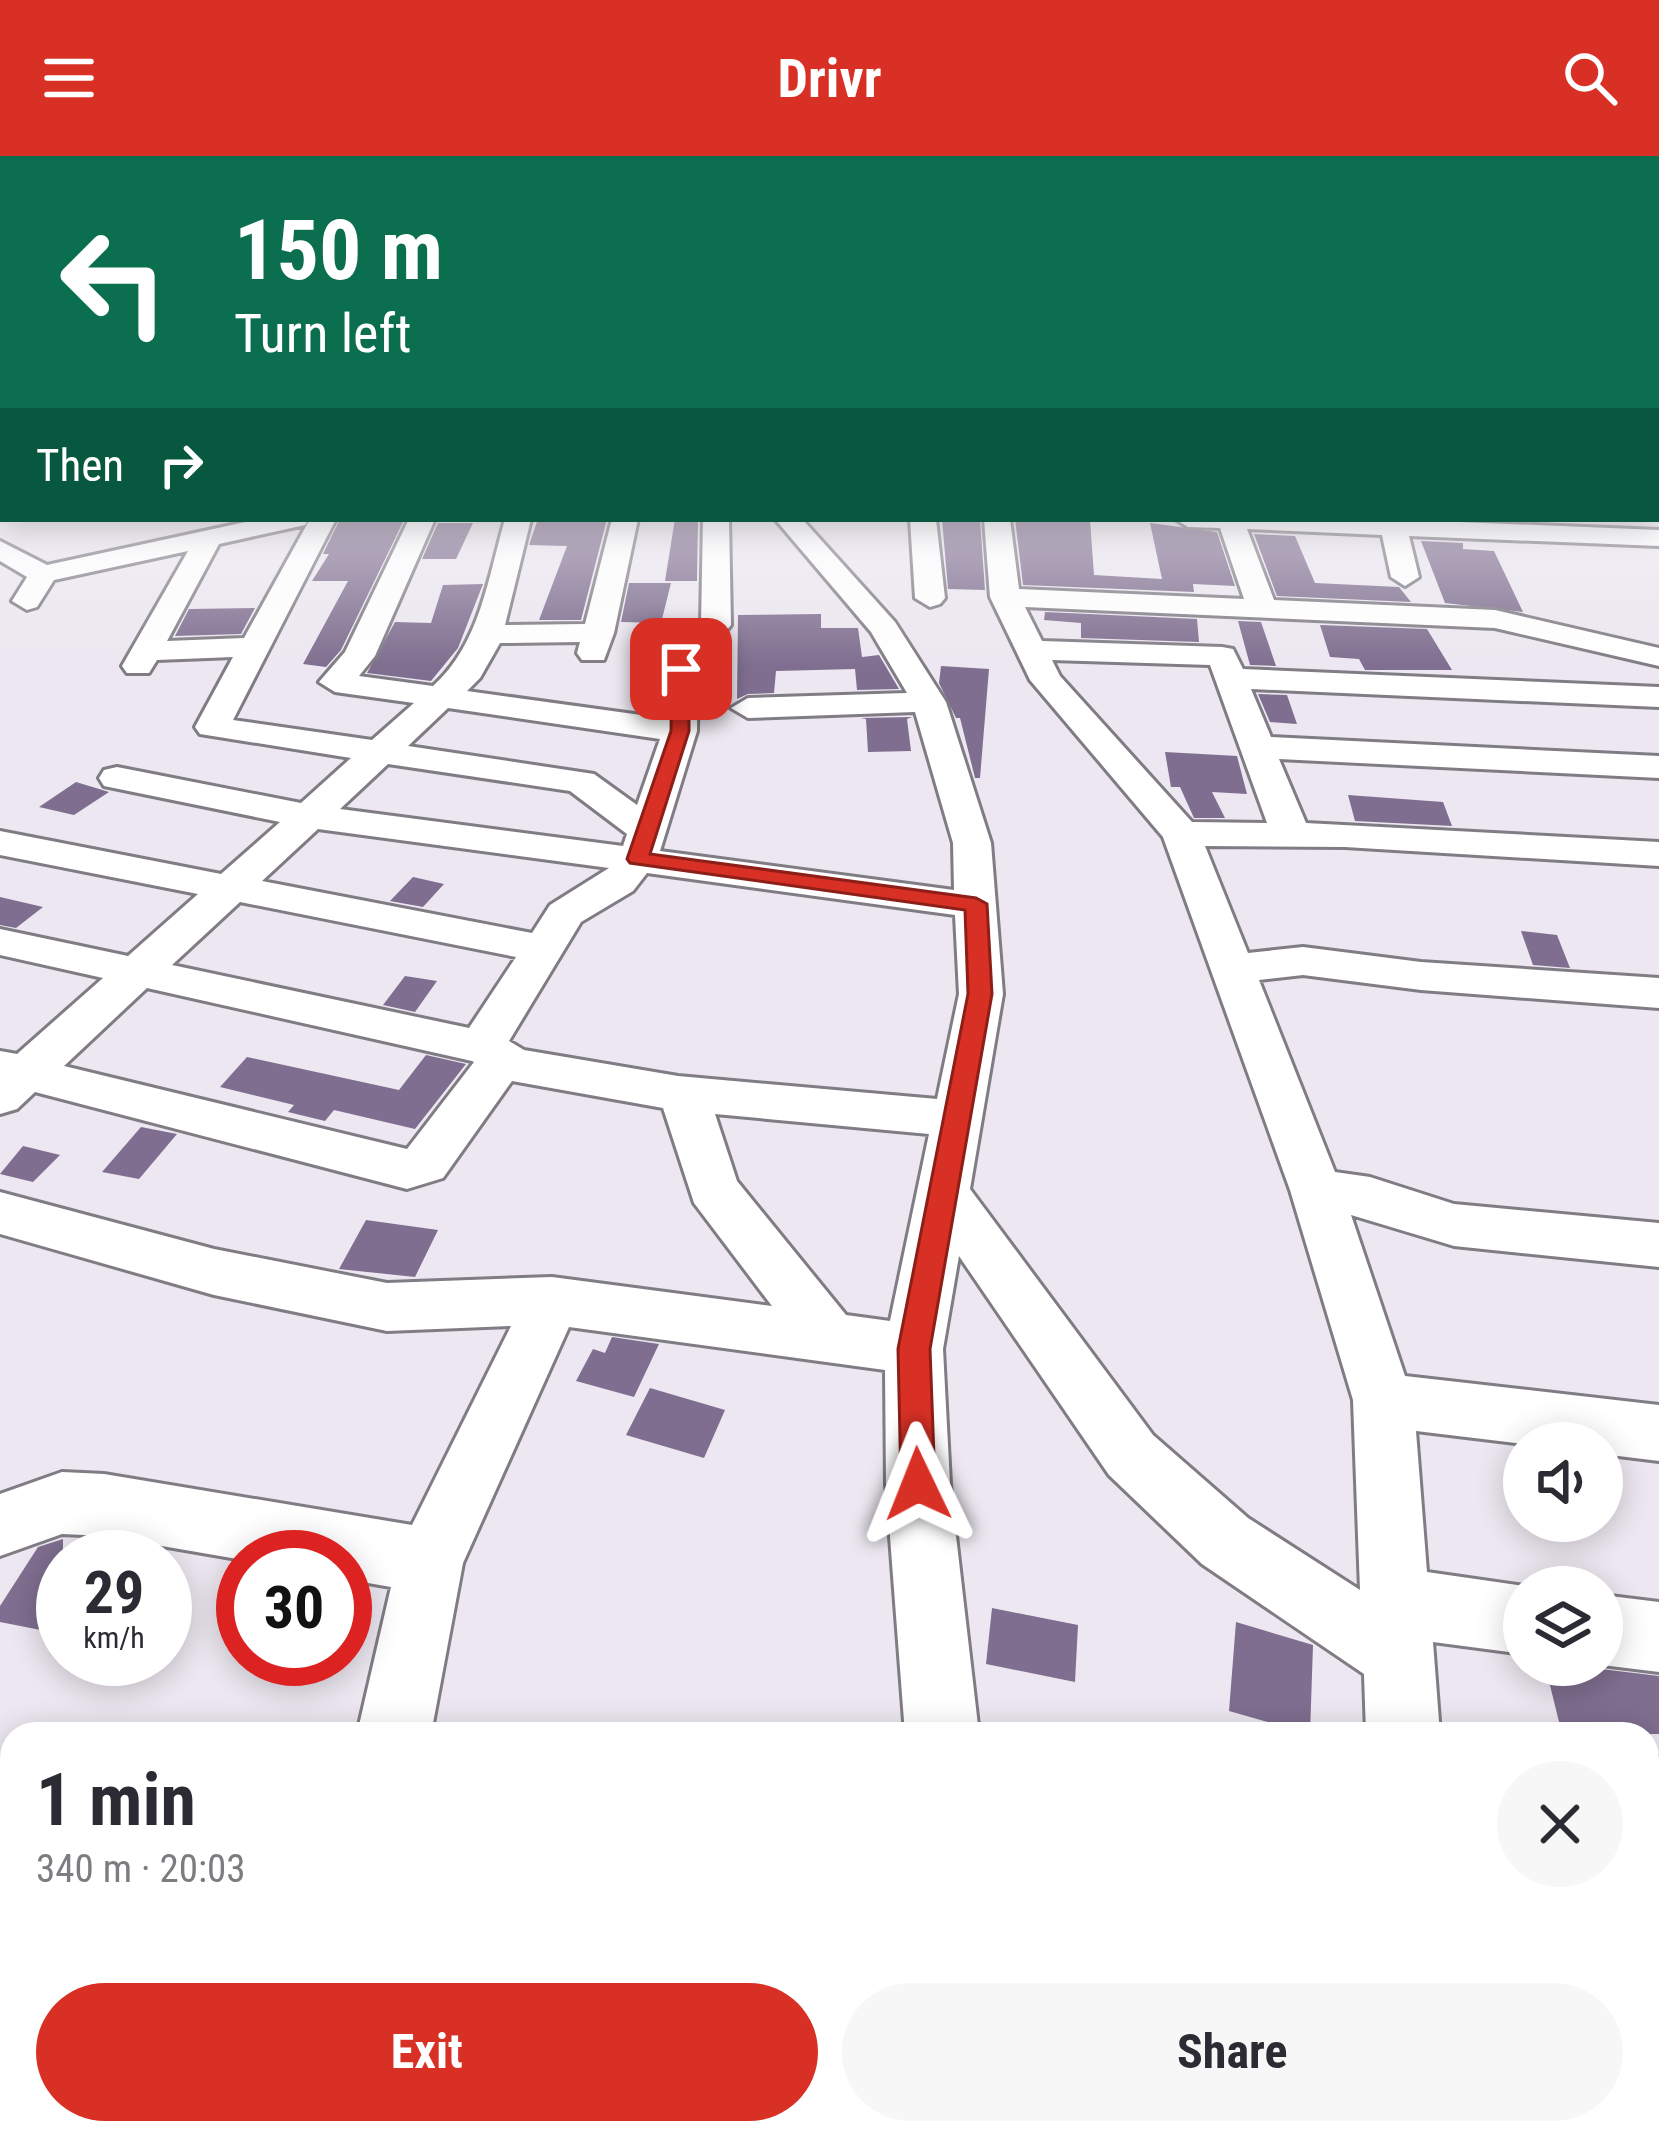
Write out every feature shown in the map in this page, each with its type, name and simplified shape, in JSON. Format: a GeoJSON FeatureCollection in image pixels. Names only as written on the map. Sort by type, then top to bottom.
{"type":"FeatureCollection","features":[{"type":"Feature","properties":{"kind":"street"},"geometry":{"type":"LineString","coordinates":[[0,548],[43,574],[281,522]]}},
{"type":"Feature","properties":{"kind":"street"},"geometry":{"type":"LineString","coordinates":[[321,522],[212,727],[580,782],[642,845]]}},
{"type":"Feature","properties":{"kind":"street"},"geometry":{"type":"LineString","coordinates":[[421,522],[359,656],[334,682],[680,731]]}},
{"type":"Feature","properties":{"kind":"street"},"geometry":{"type":"LineString","coordinates":[[8,1079],[381,754],[469,671],[487,634],[517,522]]}},
{"type":"Feature","properties":{"kind":"street"},"geometry":{"type":"LineString","coordinates":[[487,634],[596,643],[624,522]]}},
{"type":"Feature","properties":{"kind":"street"},"geometry":{"type":"LineString","coordinates":[[493,1054],[486,1038],[539,948],[573,907],[619,882],[642,845],[680,731],[682,664],[716,625],[716,522]]}},
{"type":"Feature","properties":{"kind":"street"},"geometry":{"type":"LineString","coordinates":[[791,522],[884,628],[929,702],[972,843],[980,994],[914,1349],[918,1484],[941,1722]]}},
{"type":"Feature","properties":{"kind":"street"},"geometry":{"type":"LineString","coordinates":[[923,522],[930,598]]}},
{"type":"Feature","properties":{"kind":"street"},"geometry":{"type":"LineString","coordinates":[[997,522],[1005,597],[1046,680],[1181,834],[1316,1190],[1384,1400],[1402,1722]]}},
{"type":"Feature","properties":{"kind":"street"},"geometry":{"type":"LineString","coordinates":[[1231,522],[1262,608]]}},
{"type":"Feature","properties":{"kind":"street"},"geometry":{"type":"LineString","coordinates":[[1315,522],[1394,529],[1602,528],[1659,538]]}},
{"type":"Feature","properties":{"kind":"street"},"geometry":{"type":"LineString","coordinates":[[1394,529],[1405,578]]}},
{"type":"Feature","properties":{"kind":"street"},"geometry":{"type":"LineString","coordinates":[[210,536],[143,659],[257,647]]}},
{"type":"Feature","properties":{"kind":"street"},"geometry":{"type":"LineString","coordinates":[[27,601],[43,574]]}},
{"type":"Feature","properties":{"kind":"street"},"geometry":{"type":"LineString","coordinates":[[1005,597],[1495,619],[1659,657]]}},
{"type":"Feature","properties":{"kind":"street"},"geometry":{"type":"LineString","coordinates":[[1620,645],[1659,647]]}},
{"type":"Feature","properties":{"kind":"street"},"geometry":{"type":"LineString","coordinates":[[1030,650],[1222,656],[1291,835]]}},
{"type":"Feature","properties":{"kind":"street"},"geometry":{"type":"LineString","coordinates":[[1230,678],[1659,698]]}},
{"type":"Feature","properties":{"kind":"street"},"geometry":{"type":"LineString","coordinates":[[748,708],[929,702]]}},
{"type":"Feature","properties":{"kind":"street"},"geometry":{"type":"LineString","coordinates":[[1259,747],[1659,767]]}},
{"type":"Feature","properties":{"kind":"street"},"geometry":{"type":"LineString","coordinates":[[117,778],[308,816],[642,845],[976,904]]}},
{"type":"Feature","properties":{"kind":"street"},"geometry":{"type":"LineString","coordinates":[[1181,834],[1659,854]]}},
{"type":"Feature","properties":{"kind":"street"},"geometry":{"type":"LineString","coordinates":[[0,843],[539,948]]}},
{"type":"Feature","properties":{"kind":"street"},"geometry":{"type":"LineString","coordinates":[[0,943],[678,1093],[956,1119]]}},
{"type":"Feature","properties":{"kind":"street"},"geometry":{"type":"LineString","coordinates":[[1232,969],[1319,962],[1421,976],[1659,993]]}},
{"type":"Feature","properties":{"kind":"street"},"geometry":{"type":"LineString","coordinates":[[8,1079],[418,1168],[493,1054]]}},
{"type":"Feature","properties":{"kind":"street"},"geometry":{"type":"LineString","coordinates":[[678,1093],[687,1103],[713,1189],[830,1338]]}},
{"type":"Feature","properties":{"kind":"street"},"geometry":{"type":"LineString","coordinates":[[942,1190],[1100,1417],[1158,1482],[1225,1541],[1397,1629],[1503,1621]]}},
{"type":"Feature","properties":{"kind":"street"},"geometry":{"type":"LineString","coordinates":[[1316,1190],[1370,1197],[1437,1222],[1659,1245]]}},
{"type":"Feature","properties":{"kind":"street"},"geometry":{"type":"LineString","coordinates":[[0,1213],[214,1272],[387,1307],[552,1301],[914,1349]]}},
{"type":"Feature","properties":{"kind":"street"},"geometry":{"type":"LineString","coordinates":[[396,1722],[430,1561],[552,1301]]}},
{"type":"Feature","properties":{"kind":"street"},"geometry":{"type":"LineString","coordinates":[[1384,1400],[1659,1433]]}},
{"type":"Feature","properties":{"kind":"street"},"geometry":{"type":"LineString","coordinates":[[0,1525],[62,1503],[104,1505],[430,1561]]}},
{"type":"Feature","properties":{"kind":"street"},"geometry":{"type":"LineString","coordinates":[[1623,1633],[1659,1637]]}},
{"type":"Feature","properties":{"kind":"building"},"geometry":{"type":"Polygon","coordinates":[[[339,522],[403,522],[341,650],[326,667],[303,664],[348,581],[312,581],[329,554],[323,554],[339,522]]]}},
{"type":"Feature","properties":{"kind":"building"},"geometry":{"type":"Polygon","coordinates":[[[537,522],[606,522],[581,620],[539,620],[567,546],[529,545],[537,522]]]}},
{"type":"Feature","properties":{"kind":"building"},"geometry":{"type":"Polygon","coordinates":[[[675,522],[698,522],[697,581],[665,581],[675,522]]]}},
{"type":"Feature","properties":{"kind":"building"},"geometry":{"type":"Polygon","coordinates":[[[942,522],[980,522],[985,590],[948,589],[942,522]]]}},
{"type":"Feature","properties":{"kind":"building"},"geometry":{"type":"Polygon","coordinates":[[[1015,522],[1090,522],[1094,575],[1162,579],[1150,523],[1217,532],[1235,586],[1193,584],[1194,592],[1023,585],[1015,522]]]}},
{"type":"Feature","properties":{"kind":"building"},"geometry":{"type":"Polygon","coordinates":[[[438,523],[473,523],[456,559],[422,559],[438,523]]]}},
{"type":"Feature","properties":{"kind":"building"},"geometry":{"type":"Polygon","coordinates":[[[1254,534],[1295,536],[1315,583],[1399,587],[1411,602],[1277,596],[1254,534]]]}},
{"type":"Feature","properties":{"kind":"building"},"geometry":{"type":"Polygon","coordinates":[[[1421,541],[1463,543],[1463,549],[1494,551],[1523,612],[1445,603],[1421,541]]]}},
{"type":"Feature","properties":{"kind":"building"},"geometry":{"type":"Polygon","coordinates":[[[629,583],[671,583],[661,623],[621,622],[629,583]]]}},
{"type":"Feature","properties":{"kind":"building"},"geometry":{"type":"Polygon","coordinates":[[[483,584],[458,648],[431,681],[367,673],[395,622],[431,623],[443,585],[483,584]]]}},
{"type":"Feature","properties":{"kind":"building"},"geometry":{"type":"Polygon","coordinates":[[[255,608],[241,634],[175,636],[189,609],[255,608]]]}},
{"type":"Feature","properties":{"kind":"building"},"geometry":{"type":"Polygon","coordinates":[[[1045,612],[1197,619],[1199,642],[1081,638],[1081,623],[1044,620],[1045,612]]]}},
{"type":"Feature","properties":{"kind":"building"},"geometry":{"type":"Polygon","coordinates":[[[821,614],[821,628],[858,628],[862,657],[879,655],[899,689],[857,690],[855,669],[776,671],[774,693],[737,699],[738,615],[821,614]]]}},
{"type":"Feature","properties":{"kind":"building"},"geometry":{"type":"Polygon","coordinates":[[[1238,621],[1261,622],[1276,666],[1250,665],[1238,621]]]}},
{"type":"Feature","properties":{"kind":"building"},"geometry":{"type":"Polygon","coordinates":[[[1320,625],[1427,629],[1452,670],[1365,670],[1359,659],[1330,657],[1320,625]]]}},
{"type":"Feature","properties":{"kind":"building"},"geometry":{"type":"Polygon","coordinates":[[[941,666],[989,669],[980,778],[975,778],[960,718],[939,683],[941,666]]]}},
{"type":"Feature","properties":{"kind":"building"},"geometry":{"type":"Polygon","coordinates":[[[1258,694],[1287,695],[1297,724],[1270,722],[1258,694]]]}},
{"type":"Feature","properties":{"kind":"building"},"geometry":{"type":"Polygon","coordinates":[[[912,717],[907,719],[911,751],[868,752],[866,719],[861,718],[912,717]]]}},
{"type":"Feature","properties":{"kind":"building"},"geometry":{"type":"Polygon","coordinates":[[[1165,752],[1237,756],[1247,794],[1212,792],[1225,818],[1194,818],[1180,787],[1171,787],[1165,752]]]}},
{"type":"Feature","properties":{"kind":"building"},"geometry":{"type":"Polygon","coordinates":[[[76,782],[109,792],[74,815],[39,807],[76,782]]]}},
{"type":"Feature","properties":{"kind":"building"},"geometry":{"type":"Polygon","coordinates":[[[1348,795],[1443,802],[1452,826],[1355,821],[1348,795]]]}},
{"type":"Feature","properties":{"kind":"building"},"geometry":{"type":"Polygon","coordinates":[[[413,877],[444,884],[423,907],[390,901],[413,877]]]}},
{"type":"Feature","properties":{"kind":"building"},"geometry":{"type":"Polygon","coordinates":[[[0,897],[43,907],[16,928],[0,925],[0,897]]]}},
{"type":"Feature","properties":{"kind":"building"},"geometry":{"type":"Polygon","coordinates":[[[1521,931],[1557,935],[1570,968],[1533,965],[1521,931]]]}},
{"type":"Feature","properties":{"kind":"building"},"geometry":{"type":"Polygon","coordinates":[[[405,976],[437,981],[415,1012],[383,1005],[405,976]]]}},
{"type":"Feature","properties":{"kind":"building"},"geometry":{"type":"Polygon","coordinates":[[[426,1055],[466,1064],[415,1129],[334,1110],[325,1121],[288,1112],[294,1105],[220,1087],[247,1057],[399,1090],[426,1055]]]}},
{"type":"Feature","properties":{"kind":"building"},"geometry":{"type":"Polygon","coordinates":[[[141,1127],[177,1134],[139,1179],[102,1172],[141,1127]]]}},
{"type":"Feature","properties":{"kind":"building"},"geometry":{"type":"Polygon","coordinates":[[[23,1146],[60,1155],[33,1182],[0,1174],[23,1146]]]}},
{"type":"Feature","properties":{"kind":"building"},"geometry":{"type":"Polygon","coordinates":[[[366,1220],[438,1230],[415,1277],[339,1269],[366,1220]]]}},
{"type":"Feature","properties":{"kind":"building"},"geometry":{"type":"Polygon","coordinates":[[[612,1337],[659,1344],[634,1397],[576,1381],[593,1349],[605,1353],[612,1337]]]}},
{"type":"Feature","properties":{"kind":"building"},"geometry":{"type":"Polygon","coordinates":[[[650,1388],[725,1410],[704,1458],[626,1435],[650,1388]]]}},
{"type":"Feature","properties":{"kind":"building"},"geometry":{"type":"Polygon","coordinates":[[[36,1550],[36,1629],[0,1622],[0,1606],[36,1550]]]}},
{"type":"Feature","properties":{"kind":"building"},"geometry":{"type":"Polygon","coordinates":[[[992,1608],[1078,1625],[1075,1682],[986,1664],[992,1608]]]}},
{"type":"Feature","properties":{"kind":"building"},"geometry":{"type":"Polygon","coordinates":[[[1236,1622],[1313,1645],[1310,1722],[1268,1722],[1229,1711],[1236,1622]]]}},
{"type":"Feature","properties":{"kind":"building"},"geometry":{"type":"Polygon","coordinates":[[[1623,1672],[1659,1676],[1659,1722],[1559,1722],[1550,1686],[1623,1686],[1623,1672]]]}},
{"type":"Feature","properties":{"kind":"route"},"geometry":{"type":"LineString","coordinates":[[681,669],[680,731],[638,859],[976,904],[980,994],[914,1349],[918,1484]]}}]}
